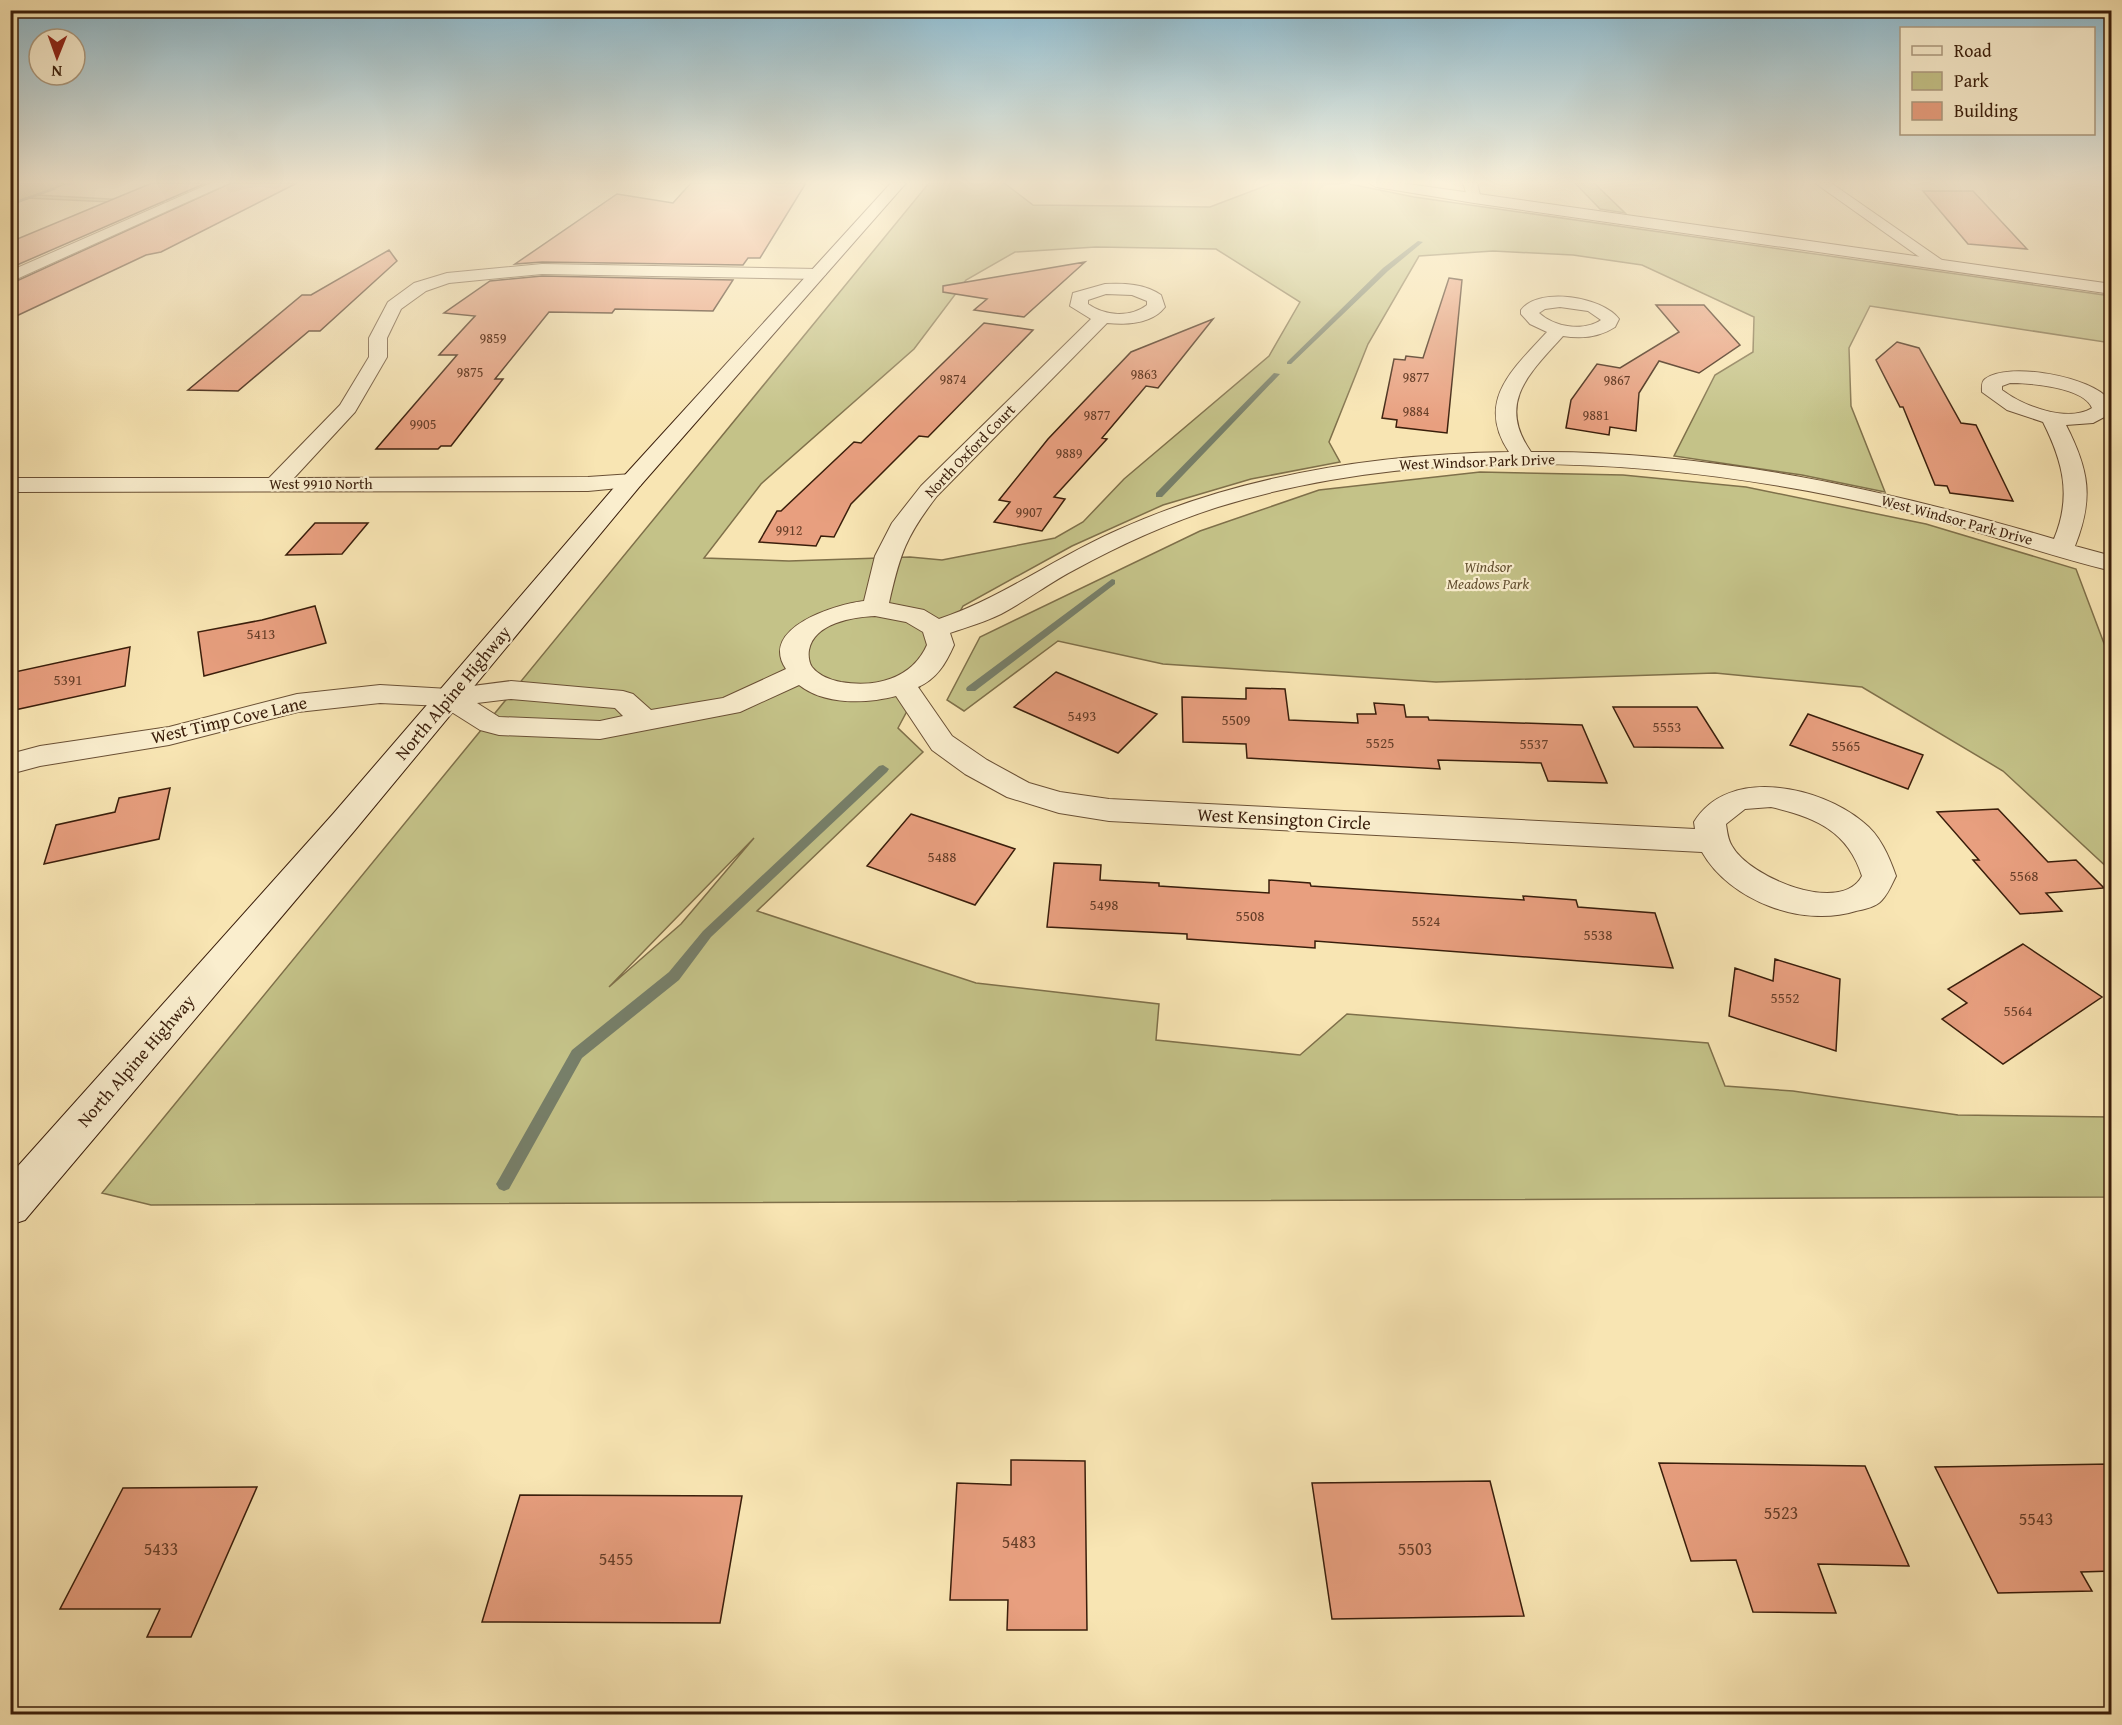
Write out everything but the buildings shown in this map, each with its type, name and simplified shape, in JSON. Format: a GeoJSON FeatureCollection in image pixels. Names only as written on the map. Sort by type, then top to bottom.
{"type":"FeatureCollection","features":[{"type":"Feature","properties":{"kind":"street"},"geometry":{"type":"LineString","coordinates":[[10,277],[40,264]]}},
{"type":"Feature","properties":{"kind":"street","name":"North Alpine Highway"},"geometry":{"type":"LineString","coordinates":[[10,1206],[344,822],[632,481],[827,264]]}},
{"type":"Feature","properties":{"kind":"street"},"geometry":{"type":"LineString","coordinates":[[1930,264],[2112,288]]}},
{"type":"Feature","properties":{"kind":"street"},"geometry":{"type":"LineString","coordinates":[[276,484],[348,408],[378,357],[378,338],[394,306],[420,286],[447,278],[542,269],[818,274]]}},
{"type":"Feature","properties":{"kind":"street","name":"North Oxford Court"},"geometry":{"type":"LineString","coordinates":[[875,608],[887,556],[904,523],[929,491],[1103,317]]}},
{"type":"Feature","properties":{"kind":"street"},"geometry":{"type":"LineString","coordinates":[[1523,457],[1505,425],[1505,402],[1518,378],[1559,329]]}},
{"type":"Feature","properties":{"kind":"street"},"geometry":{"type":"LineString","coordinates":[[2051,417],[2091,417],[2103,410],[2103,405],[2082,390],[2044,379],[2007,377],[1992,382],[1992,392],[2007,404],[2051,417],[2068,450],[2079,488],[2070,531],[2062,549]]}},
{"type":"Feature","properties":{"kind":"street","name":"West Windsor Park Drive"},"geometry":{"type":"LineString","coordinates":[[935,628],[990,610],[1070,561],[1144,528],[1222,499],[1298,479],[1358,469],[1442,461],[1523,457],[1699,468],[1891,502],[1964,520],[2112,564]]}},
{"type":"Feature","properties":{"kind":"street","name":"West 9910 North"},"geometry":{"type":"LineString","coordinates":[[10,485],[588,484],[632,481]]}},
{"type":"Feature","properties":{"kind":"street"},"geometry":{"type":"LineString","coordinates":[[875,608],[911,613],[935,628],[940,638],[938,659],[918,678],[902,685],[864,692],[845,692],[827,688],[801,673],[795,663],[794,651],[798,640],[807,629],[837,614],[875,608]]}},
{"type":"Feature","properties":{"kind":"street"},"geometry":{"type":"LineString","coordinates":[[448,698],[490,724],[499,726],[600,730],[730,706],[801,673]]}},
{"type":"Feature","properties":{"kind":"street","name":"West Kensington Circle"},"geometry":{"type":"LineString","coordinates":[[902,685],[942,743],[976,767],[1018,790],[1059,802],[1109,810],[1712,841]]}},
{"type":"Feature","properties":{"kind":"street","name":"West Timp Cove Lane"},"geometry":{"type":"LineString","coordinates":[[10,764],[40,756],[169,736],[297,702],[380,694],[448,698]]}},
{"type":"Feature","properties":{"kind":"street"},"geometry":{"type":"LineString","coordinates":[[1771,797],[1802,803],[1833,816],[1858,834],[1875,855],[1879,876],[1869,893],[1848,903],[1817,904],[1782,897],[1750,882],[1726,862],[1712,841],[1710,822],[1721,807],[1742,798],[1771,797]]}},
{"type":"Feature","properties":{"kind":"green space"},"geometry":{"type":"Polygon","coordinates":[[[863,264],[995,264],[966,280],[914,349],[761,484],[704,558],[789,561],[910,557],[942,560],[1055,538],[1083,522],[1124,479],[1269,356],[1300,302],[1239,264],[1415,264],[1368,344],[1329,442],[1340,462],[1251,479],[1163,505],[1072,546],[963,606],[898,728],[923,752],[757,911],[976,983],[1159,1004],[1156,1040],[1300,1055],[1347,1014],[1708,1043],[1725,1086],[1793,1091],[1958,1115],[2111,1117],[2111,1197],[151,1205],[102,1193],[863,264]],[[754,838],[609,987],[681,924],[754,838]]]}},
{"type":"Feature","properties":{"kind":"green space"},"geometry":{"type":"Polygon","coordinates":[[[1632,264],[1882,264],[2111,296],[2111,343],[1870,306],[1849,348],[1851,406],[1885,492],[1802,475],[1674,456],[1715,375],[1753,352],[1754,317],[1642,265],[1632,264]]]}},
{"type":"Feature","properties":{"kind":"green space","name":"Windsor Meadows Park"},"geometry":{"type":"Polygon","coordinates":[[[1480,472],[1623,475],[1746,487],[1926,524],[2076,569],[2111,662],[2111,871],[2003,771],[1862,687],[1715,673],[1436,682],[1163,664],[1058,641],[964,711],[947,700],[980,637],[1200,531],[1319,490],[1480,472]]]}},
{"type":"Feature","properties":{"kind":"waterway"},"geometry":{"type":"LineString","coordinates":[[1289,363],[1393,264]]}},
{"type":"Feature","properties":{"kind":"waterway"},"geometry":{"type":"LineString","coordinates":[[1159,495],[1276,374]]}},
{"type":"Feature","properties":{"kind":"waterway"},"geometry":{"type":"LineString","coordinates":[[971,689],[1112,582]]}},
{"type":"Feature","properties":{"kind":"waterway"},"geometry":{"type":"LineString","coordinates":[[504,1184],[577,1054],[674,976],[707,934],[883,769]]}}]}
